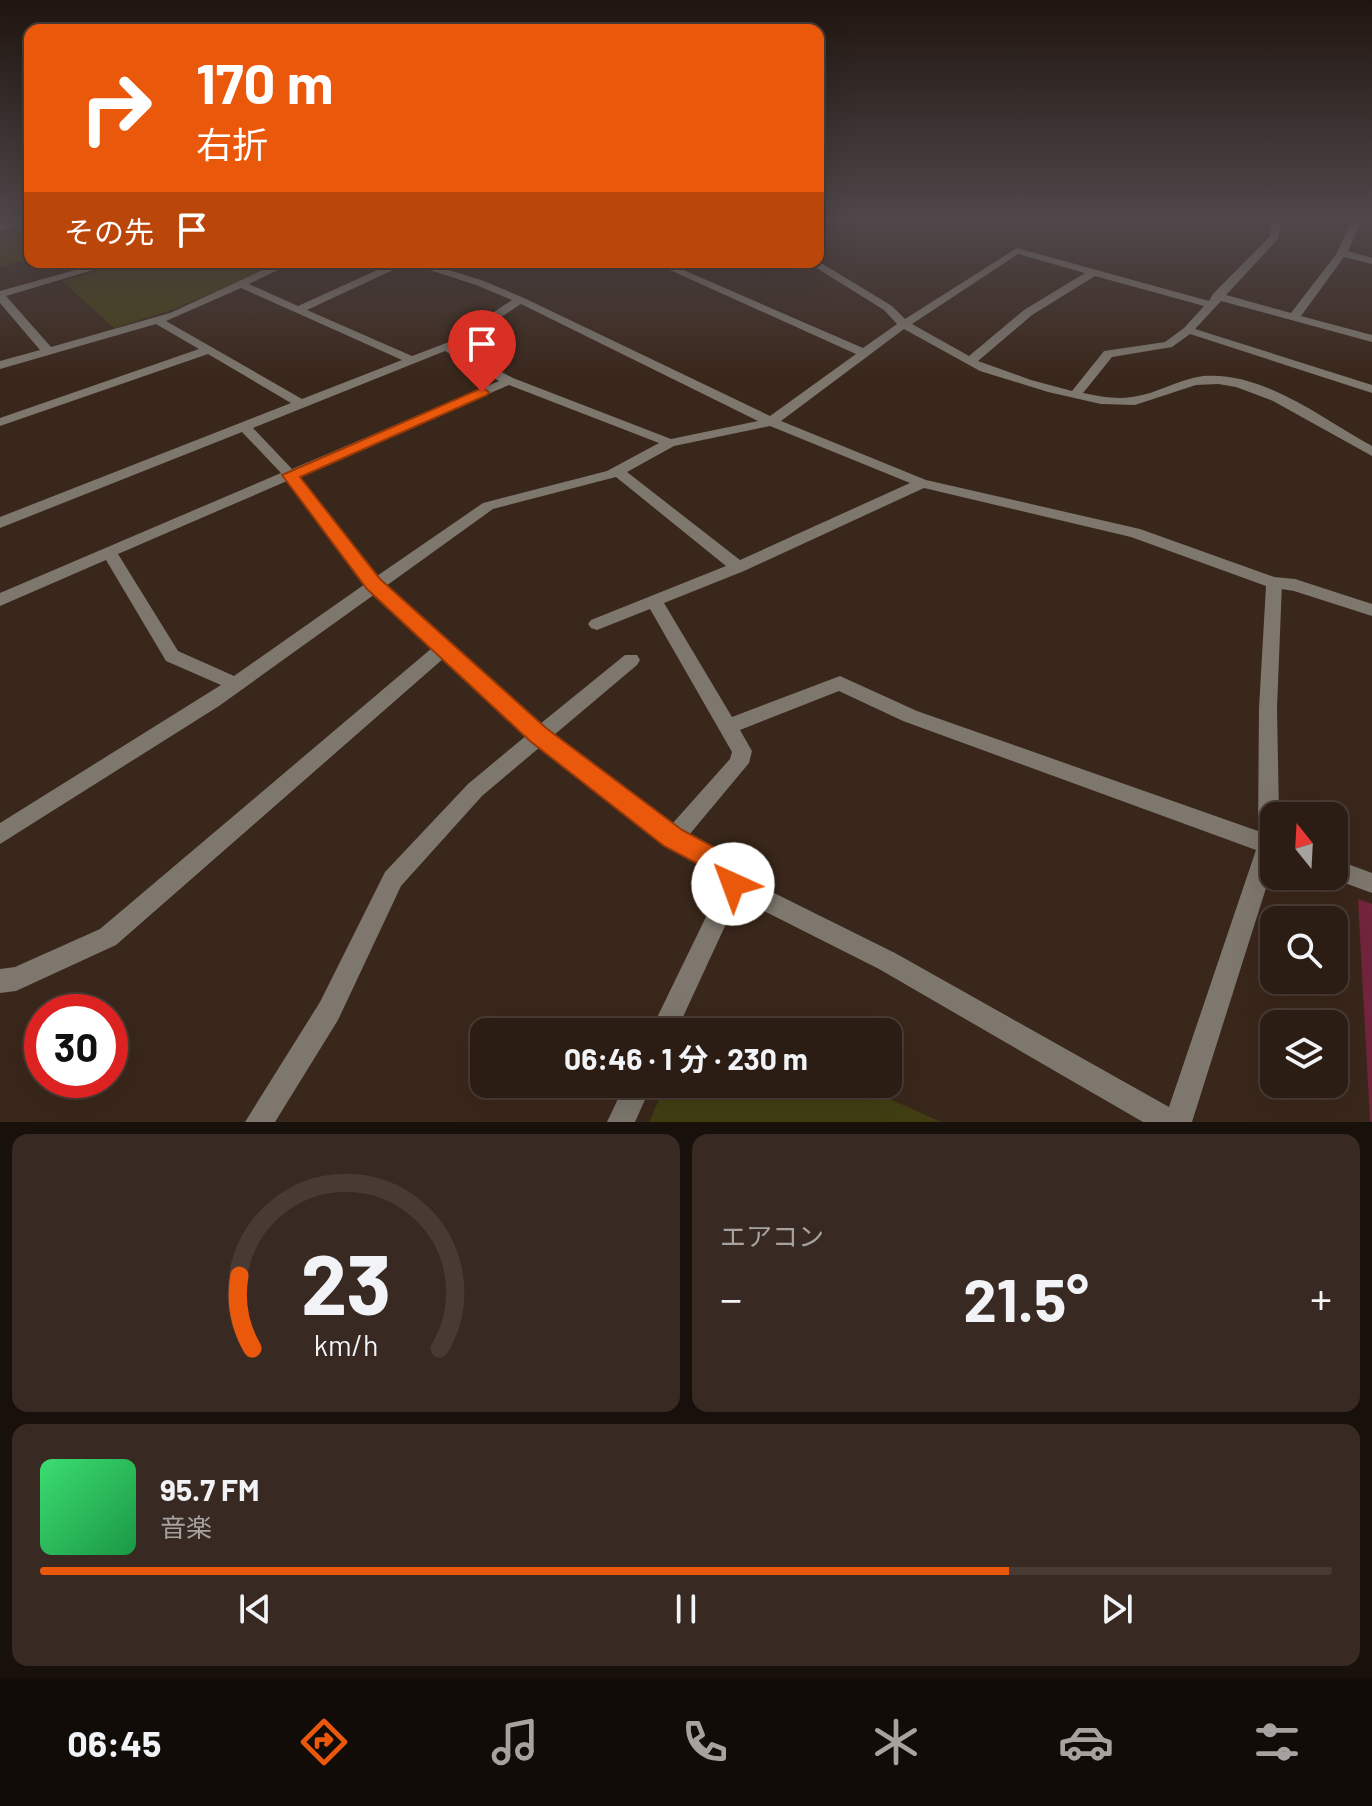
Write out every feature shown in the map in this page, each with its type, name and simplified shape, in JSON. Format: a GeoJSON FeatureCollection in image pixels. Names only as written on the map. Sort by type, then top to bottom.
{"type":"FeatureCollection","features":[{"type":"Feature","properties":{"kind":"street"},"geometry":{"type":"LineString","coordinates":[[48,351],[0,295],[75,273]]}},
{"type":"Feature","properties":{"kind":"street"},"geometry":{"type":"LineString","coordinates":[[0,365],[157,320],[264,273]]}},
{"type":"Feature","properties":{"kind":"street"},"geometry":{"type":"LineString","coordinates":[[298,310],[378,273]]}},
{"type":"Feature","properties":{"kind":"street"},"geometry":{"type":"LineString","coordinates":[[449,273],[520,300],[771,422],[922,483],[1135,533],[1274,583],[1295,585],[1372,610]]}},
{"type":"Feature","properties":{"kind":"street"},"geometry":{"type":"LineString","coordinates":[[683,273],[866,354]]}},
{"type":"Feature","properties":{"kind":"street"},"geometry":{"type":"LineString","coordinates":[[831,273],[888,308],[904,324],[985,369],[1075,395],[1132,402],[1195,380],[1241,384],[1266,394],[1372,452]]}},
{"type":"Feature","properties":{"kind":"street"},"geometry":{"type":"LineString","coordinates":[[0,834],[236,684],[488,506],[617,471],[670,443],[771,422],[904,324],[982,273]]}},
{"type":"Feature","properties":{"kind":"street"},"geometry":{"type":"LineString","coordinates":[[970,362],[1005,327],[1092,273]]}},
{"type":"Feature","properties":{"kind":"street"},"geometry":{"type":"LineString","coordinates":[[1095,273],[1294,317],[1372,339]]}},
{"type":"Feature","properties":{"kind":"street"},"geometry":{"type":"LineString","coordinates":[[1075,395],[1108,354],[1168,345],[1188,330],[1239,273]]}},
{"type":"Feature","properties":{"kind":"street"},"geometry":{"type":"LineString","coordinates":[[1294,317],[1327,273]]}},
{"type":"Feature","properties":{"kind":"street"},"geometry":{"type":"LineString","coordinates":[[240,284],[412,360]]}},
{"type":"Feature","properties":{"kind":"street"},"geometry":{"type":"LineString","coordinates":[[0,523],[446,347],[520,300]]}},
{"type":"Feature","properties":{"kind":"street"},"geometry":{"type":"LineString","coordinates":[[157,320],[301,404]]}},
{"type":"Feature","properties":{"kind":"street"},"geometry":{"type":"LineString","coordinates":[[1188,330],[1372,389]]}},
{"type":"Feature","properties":{"kind":"street"},"geometry":{"type":"LineString","coordinates":[[446,347],[509,381],[670,443]]}},
{"type":"Feature","properties":{"kind":"street"},"geometry":{"type":"LineString","coordinates":[[0,422],[209,350]]}},
{"type":"Feature","properties":{"kind":"street"},"geometry":{"type":"LineString","coordinates":[[0,600],[270,481],[509,381]]}},
{"type":"Feature","properties":{"kind":"street"},"geometry":{"type":"LineString","coordinates":[[244,426],[290,475],[374,584],[538,734],[673,838],[727,867],[733,884],[887,961],[1169,1122]]}},
{"type":"Feature","properties":{"kind":"street"},"geometry":{"type":"LineString","coordinates":[[617,471],[738,567]]}},
{"type":"Feature","properties":{"kind":"street"},"geometry":{"type":"LineString","coordinates":[[597,624],[738,567],[922,483]]}},
{"type":"Feature","properties":{"kind":"street"},"geometry":{"type":"LineString","coordinates":[[110,553],[172,656],[236,684]]}},
{"type":"Feature","properties":{"kind":"street"},"geometry":{"type":"LineString","coordinates":[[1271,802],[1268,708],[1274,583]]}},
{"type":"Feature","properties":{"kind":"street"},"geometry":{"type":"LineString","coordinates":[[654,601],[742,751],[739,763],[673,838]]}},
{"type":"Feature","properties":{"kind":"street"},"geometry":{"type":"LineString","coordinates":[[0,981],[16,979],[108,937],[444,648]]}},
{"type":"Feature","properties":{"kind":"street"},"geometry":{"type":"LineString","coordinates":[[259,1122],[329,1011],[393,879],[475,790],[538,734],[631,660]]}},
{"type":"Feature","properties":{"kind":"street"},"geometry":{"type":"LineString","coordinates":[[726,727],[840,683],[910,716],[1260,842]]}},
{"type":"Feature","properties":{"kind":"street"},"geometry":{"type":"LineString","coordinates":[[1348,874],[1372,883]]}},
{"type":"Feature","properties":{"kind":"street"},"geometry":{"type":"LineString","coordinates":[[1178,1122],[1260,881]]}},
{"type":"Feature","properties":{"kind":"street"},"geometry":{"type":"LineString","coordinates":[[670,1018],[733,884]]}},
{"type":"Feature","properties":{"kind":"street"},"geometry":{"type":"LineString","coordinates":[[621,1122],[632,1098]]}},
{"type":"Feature","properties":{"kind":"shaded area"},"geometry":{"type":"Polygon","coordinates":[[[88,273],[257,273],[175,309],[114,328],[62,281],[88,273]]]}},
{"type":"Feature","properties":{"kind":"shaded area"},"geometry":{"type":"Polygon","coordinates":[[[1358,899],[1372,904],[1372,1122],[1370,1122],[1358,899]]]}},
{"type":"Feature","properties":{"kind":"shaded area"},"geometry":{"type":"Polygon","coordinates":[[[660,1098],[888,1098],[941,1122],[649,1122],[660,1098]]]}},
{"type":"Feature","properties":{"kind":"route"},"geometry":{"type":"LineString","coordinates":[[482,392],[290,475],[374,584],[538,734],[673,838],[727,867],[733,884]]}}]}
